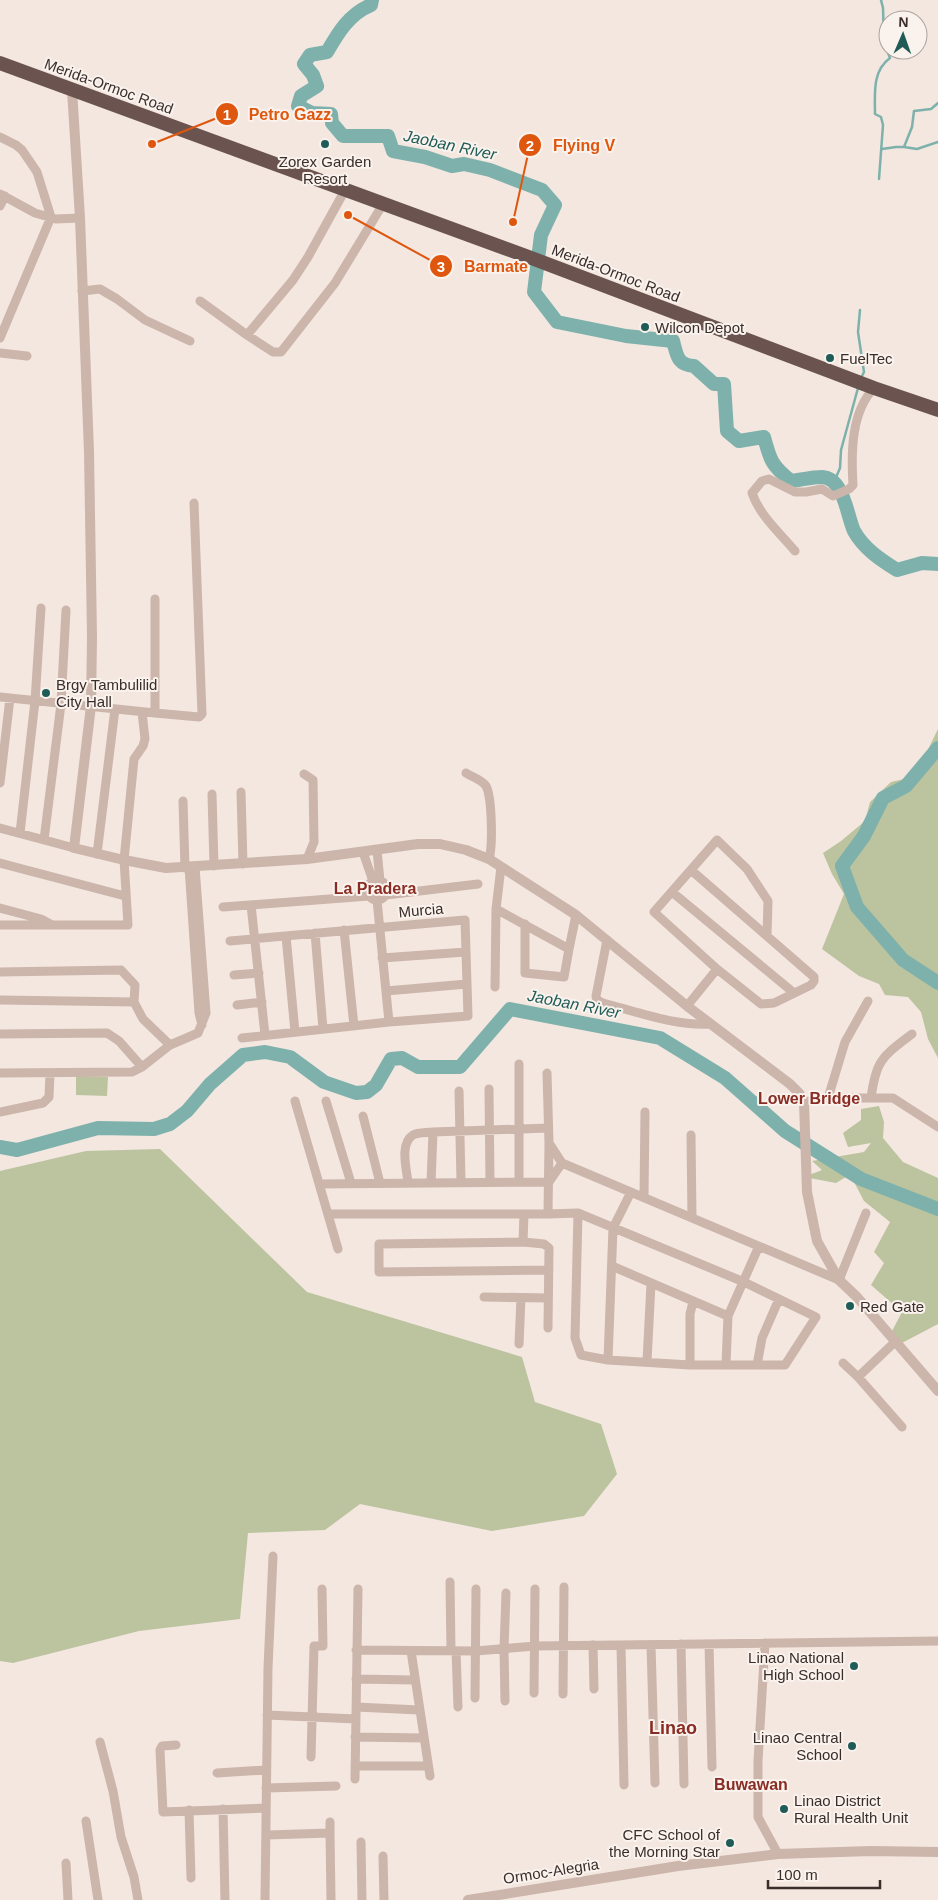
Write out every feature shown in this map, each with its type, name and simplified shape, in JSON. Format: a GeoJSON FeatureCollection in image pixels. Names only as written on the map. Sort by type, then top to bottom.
{"type":"FeatureCollection","features":[{"type":"Feature","properties":{"kind":"highway","name":"Merida-Ormoc Road"},"geometry":{"type":"LineString","coordinates":[[0,63],[545,263],[938,410]]}},
{"type":"Feature","properties":{"kind":"street"},"geometry":{"type":"LineString","coordinates":[[72,90],[80,218],[89,452],[92,637],[90,706],[74,848]]}},
{"type":"Feature","properties":{"kind":"street"},"geometry":{"type":"LineString","coordinates":[[0,137],[22,150],[37,172],[51,217],[0,338]]}},
{"type":"Feature","properties":{"kind":"street"},"geometry":{"type":"LineString","coordinates":[[247,335],[293,280],[345,190]]}},
{"type":"Feature","properties":{"kind":"street"},"geometry":{"type":"LineString","coordinates":[[0,206],[3,195],[35,213],[56,219],[80,218]]}},
{"type":"Feature","properties":{"kind":"street"},"geometry":{"type":"LineString","coordinates":[[200,301],[273,352],[281,352],[335,283],[383,204]]}},
{"type":"Feature","properties":{"kind":"street"},"geometry":{"type":"LineString","coordinates":[[82,291],[100,289],[145,320],[190,341]]}},
{"type":"Feature","properties":{"kind":"street"},"geometry":{"type":"LineString","coordinates":[[0,353],[27,356]]}},
{"type":"Feature","properties":{"kind":"street"},"geometry":{"type":"LineString","coordinates":[[795,551],[761,511],[752,494],[762,481],[771,479],[795,492],[822,489],[833,496],[849,489],[853,485],[851,459],[856,426],[871,386]]}},
{"type":"Feature","properties":{"kind":"street"},"geometry":{"type":"LineString","coordinates":[[0,697],[198,717],[202,714],[194,503]]}},
{"type":"Feature","properties":{"kind":"street"},"geometry":{"type":"LineString","coordinates":[[154,713],[155,599]]}},
{"type":"Feature","properties":{"kind":"street"},"geometry":{"type":"LineString","coordinates":[[20,833],[35,701],[41,608]]}},
{"type":"Feature","properties":{"kind":"street"},"geometry":{"type":"LineString","coordinates":[[44,840],[61,704],[66,610]]}},
{"type":"Feature","properties":{"kind":"street"},"geometry":{"type":"LineString","coordinates":[[0,783],[10,698]]}},
{"type":"Feature","properties":{"kind":"street"},"geometry":{"type":"LineString","coordinates":[[98,854],[114,709]]}},
{"type":"Feature","properties":{"kind":"street"},"geometry":{"type":"LineString","coordinates":[[0,925],[128,925],[124,860],[134,759],[143,746],[145,739],[142,712]]}},
{"type":"Feature","properties":{"kind":"street"},"geometry":{"type":"LineString","coordinates":[[466,773],[483,782],[488,792],[492,840],[492,850],[489,859]]}},
{"type":"Feature","properties":{"kind":"street"},"geometry":{"type":"LineString","coordinates":[[304,774],[313,780],[314,842],[307,859]]}},
{"type":"Feature","properties":{"kind":"street"},"geometry":{"type":"LineString","coordinates":[[241,792],[243,864]]}},
{"type":"Feature","properties":{"kind":"street"},"geometry":{"type":"LineString","coordinates":[[212,794],[214,866]]}},
{"type":"Feature","properties":{"kind":"street"},"geometry":{"type":"LineString","coordinates":[[0,1073],[132,1072],[142,1067],[170,1045],[198,1033],[206,1013],[183,801]]}},
{"type":"Feature","properties":{"kind":"street"},"geometry":{"type":"LineString","coordinates":[[0,828],[98,854],[166,868],[307,859],[418,844],[440,844],[466,850],[501,866],[576,915],[687,1006],[790,1084],[799,1093],[804,1102],[804,1134],[809,1205],[817,1241],[840,1280],[896,1341],[938,1391]]}},
{"type":"Feature","properties":{"kind":"street"},"geometry":{"type":"LineString","coordinates":[[691,870],[767,936],[814,976],[814,981],[811,985],[774,1003],[761,1004],[717,969],[654,912],[717,840],[747,869],[768,901],[767,936]]}},
{"type":"Feature","properties":{"kind":"street"},"geometry":{"type":"LineString","coordinates":[[376,881],[377,850]]}},
{"type":"Feature","properties":{"kind":"street"},"geometry":{"type":"LineString","coordinates":[[363,852],[376,881],[385,885],[377,897],[378,927],[389,1022]]}},
{"type":"Feature","properties":{"kind":"street"},"geometry":{"type":"LineString","coordinates":[[0,863],[125,896]]}},
{"type":"Feature","properties":{"kind":"street"},"geometry":{"type":"LineString","coordinates":[[495,987],[496,909],[501,866]]}},
{"type":"Feature","properties":{"kind":"street"},"geometry":{"type":"LineString","coordinates":[[376,881],[368,886],[377,897]]}},
{"type":"Feature","properties":{"kind":"street"},"geometry":{"type":"LineString","coordinates":[[223,907],[377,897],[478,884]]}},
{"type":"Feature","properties":{"kind":"street"},"geometry":{"type":"LineString","coordinates":[[672,892],[794,993]]}},
{"type":"Feature","properties":{"kind":"street"},"geometry":{"type":"LineString","coordinates":[[251,905],[265,1035]]}},
{"type":"Feature","properties":{"kind":"street"},"geometry":{"type":"LineString","coordinates":[[0,908],[41,919],[53,925]]}},
{"type":"Feature","properties":{"kind":"street"},"geometry":{"type":"LineString","coordinates":[[496,909],[569,949]]}},
{"type":"Feature","properties":{"kind":"street"},"geometry":{"type":"LineString","coordinates":[[524,924],[525,973],[564,977],[576,915]]}},
{"type":"Feature","properties":{"kind":"street","name":"Murcia"},"geometry":{"type":"LineString","coordinates":[[230,941],[465,920],[466,952]]}},
{"type":"Feature","properties":{"kind":"street"},"geometry":{"type":"LineString","coordinates":[[344,930],[354,1026]]}},
{"type":"Feature","properties":{"kind":"street"},"geometry":{"type":"LineString","coordinates":[[315,933],[323,1029]]}},
{"type":"Feature","properties":{"kind":"street"},"geometry":{"type":"LineString","coordinates":[[286,936],[295,1032]]}},
{"type":"Feature","properties":{"kind":"street"},"geometry":{"type":"LineString","coordinates":[[606,940],[596,996],[597,1000],[673,1021],[694,1025],[710,1024]]}},
{"type":"Feature","properties":{"kind":"street"},"geometry":{"type":"LineString","coordinates":[[242,1038],[389,1022],[468,1016],[466,952],[382,958]]}},
{"type":"Feature","properties":{"kind":"street"},"geometry":{"type":"LineString","coordinates":[[687,1006],[717,969]]}},
{"type":"Feature","properties":{"kind":"street"},"geometry":{"type":"LineString","coordinates":[[0,972],[121,970],[135,985],[134,1002],[144,1019],[170,1045]]}},
{"type":"Feature","properties":{"kind":"street"},"geometry":{"type":"LineString","coordinates":[[234,974],[259,973]]}},
{"type":"Feature","properties":{"kind":"street"},"geometry":{"type":"LineString","coordinates":[[386,991],[467,984]]}},
{"type":"Feature","properties":{"kind":"street"},"geometry":{"type":"LineString","coordinates":[[0,1000],[134,1002]]}},
{"type":"Feature","properties":{"kind":"street"},"geometry":{"type":"LineString","coordinates":[[828,1098],[845,1042],[868,1001]]}},
{"type":"Feature","properties":{"kind":"street"},"geometry":{"type":"LineString","coordinates":[[237,1005],[262,1002]]}},
{"type":"Feature","properties":{"kind":"street"},"geometry":{"type":"LineString","coordinates":[[0,1034],[107,1033],[119,1041],[142,1067]]}},
{"type":"Feature","properties":{"kind":"street"},"geometry":{"type":"LineString","coordinates":[[871,1098],[878,1065],[886,1054],[912,1034]]}},
{"type":"Feature","properties":{"kind":"street"},"geometry":{"type":"LineString","coordinates":[[519,1064],[519,1182]]}},
{"type":"Feature","properties":{"kind":"street"},"geometry":{"type":"LineString","coordinates":[[547,1072],[548,1214]]}},
{"type":"Feature","properties":{"kind":"street"},"geometry":{"type":"LineString","coordinates":[[0,1112],[43,1103],[49,1097],[50,1073]]}},
{"type":"Feature","properties":{"kind":"street"},"geometry":{"type":"LineString","coordinates":[[489,1089],[490,1182]]}},
{"type":"Feature","properties":{"kind":"street"},"geometry":{"type":"LineString","coordinates":[[459,1091],[461,1182]]}},
{"type":"Feature","properties":{"kind":"street"},"geometry":{"type":"LineString","coordinates":[[804,1102],[828,1098],[894,1098],[938,1127]]}},
{"type":"Feature","properties":{"kind":"street"},"geometry":{"type":"LineString","coordinates":[[295,1101],[338,1250]]}},
{"type":"Feature","properties":{"kind":"street"},"geometry":{"type":"LineString","coordinates":[[326,1101],[350,1183]]}},
{"type":"Feature","properties":{"kind":"street"},"geometry":{"type":"LineString","coordinates":[[644,1197],[645,1112]]}},
{"type":"Feature","properties":{"kind":"street"},"geometry":{"type":"LineString","coordinates":[[363,1116],[380,1183]]}},
{"type":"Feature","properties":{"kind":"street"},"geometry":{"type":"LineString","coordinates":[[408,1183],[405,1148],[408,1140],[414,1134],[548,1128]]}},
{"type":"Feature","properties":{"kind":"street"},"geometry":{"type":"LineString","coordinates":[[431,1182],[433,1132]]}},
{"type":"Feature","properties":{"kind":"street"},"geometry":{"type":"LineString","coordinates":[[691,1135],[692,1218]]}},
{"type":"Feature","properties":{"kind":"street"},"geometry":{"type":"LineString","coordinates":[[549,1143],[562,1162],[840,1280]]}},
{"type":"Feature","properties":{"kind":"street"},"geometry":{"type":"LineString","coordinates":[[549,1182],[562,1162]]}},
{"type":"Feature","properties":{"kind":"street"},"geometry":{"type":"LineString","coordinates":[[320,1184],[549,1182]]}},
{"type":"Feature","properties":{"kind":"street"},"geometry":{"type":"LineString","coordinates":[[608,1360],[613,1228],[631,1192]]}},
{"type":"Feature","properties":{"kind":"street"},"geometry":{"type":"LineString","coordinates":[[329,1214],[578,1213],[744,1282],[816,1317],[785,1365],[690,1365],[608,1360],[581,1354],[575,1338],[578,1213]]}},
{"type":"Feature","properties":{"kind":"street"},"geometry":{"type":"LineString","coordinates":[[840,1280],[866,1213]]}},
{"type":"Feature","properties":{"kind":"street"},"geometry":{"type":"LineString","coordinates":[[524,1214],[524,1242]]}},
{"type":"Feature","properties":{"kind":"street"},"geometry":{"type":"LineString","coordinates":[[548,1328],[548,1298],[549,1270],[549,1248],[546,1245],[524,1242],[379,1244],[379,1272],[549,1270]]}},
{"type":"Feature","properties":{"kind":"street"},"geometry":{"type":"LineString","coordinates":[[726,1364],[728,1316],[759,1246]]}},
{"type":"Feature","properties":{"kind":"street"},"geometry":{"type":"LineString","coordinates":[[612,1266],[728,1316]]}},
{"type":"Feature","properties":{"kind":"street"},"geometry":{"type":"LineString","coordinates":[[647,1361],[651,1284]]}},
{"type":"Feature","properties":{"kind":"street"},"geometry":{"type":"LineString","coordinates":[[484,1297],[548,1298]]}},
{"type":"Feature","properties":{"kind":"street"},"geometry":{"type":"LineString","coordinates":[[519,1344],[521,1298]]}},
{"type":"Feature","properties":{"kind":"street"},"geometry":{"type":"LineString","coordinates":[[757,1365],[762,1338],[779,1299]]}},
{"type":"Feature","properties":{"kind":"street"},"geometry":{"type":"LineString","coordinates":[[690,1365],[690,1314],[694,1302]]}},
{"type":"Feature","properties":{"kind":"street"},"geometry":{"type":"LineString","coordinates":[[858,1377],[896,1341]]}},
{"type":"Feature","properties":{"kind":"street"},"geometry":{"type":"LineString","coordinates":[[843,1363],[858,1377],[902,1427]]}},
{"type":"Feature","properties":{"kind":"street"},"geometry":{"type":"LineString","coordinates":[[265,1900],[267,1715],[273,1556]]}},
{"type":"Feature","properties":{"kind":"street"},"geometry":{"type":"LineString","coordinates":[[450,1582],[458,1707]]}},
{"type":"Feature","properties":{"kind":"street"},"geometry":{"type":"LineString","coordinates":[[563,1694],[564,1587]]}},
{"type":"Feature","properties":{"kind":"street"},"geometry":{"type":"LineString","coordinates":[[312,1757],[314,1646],[323,1646],[322,1589]]}},
{"type":"Feature","properties":{"kind":"street"},"geometry":{"type":"LineString","coordinates":[[355,1778],[358,1589]]}},
{"type":"Feature","properties":{"kind":"street"},"geometry":{"type":"LineString","coordinates":[[475,1698],[476,1589]]}},
{"type":"Feature","properties":{"kind":"street"},"geometry":{"type":"LineString","coordinates":[[534,1694],[535,1589]]}},
{"type":"Feature","properties":{"kind":"street"},"geometry":{"type":"LineString","coordinates":[[505,1701],[506,1593]]}},
{"type":"Feature","properties":{"kind":"street"},"geometry":{"type":"LineString","coordinates":[[356,1650],[476,1651],[534,1646],[938,1641]]}},
{"type":"Feature","properties":{"kind":"street"},"geometry":{"type":"LineString","coordinates":[[766,1643],[758,1762],[758,1818],[778,1854]]}},
{"type":"Feature","properties":{"kind":"street"},"geometry":{"type":"LineString","coordinates":[[681,1644],[684,1784]]}},
{"type":"Feature","properties":{"kind":"street"},"geometry":{"type":"LineString","coordinates":[[709,1644],[712,1767]]}},
{"type":"Feature","properties":{"kind":"street"},"geometry":{"type":"LineString","coordinates":[[593,1645],[594,1689]]}},
{"type":"Feature","properties":{"kind":"street"},"geometry":{"type":"LineString","coordinates":[[621,1645],[624,1785]]}},
{"type":"Feature","properties":{"kind":"street"},"geometry":{"type":"LineString","coordinates":[[651,1645],[655,1783]]}},
{"type":"Feature","properties":{"kind":"street"},"geometry":{"type":"LineString","coordinates":[[410,1651],[430,1776]]}},
{"type":"Feature","properties":{"kind":"street"},"geometry":{"type":"LineString","coordinates":[[356,1679],[414,1680]]}},
{"type":"Feature","properties":{"kind":"street"},"geometry":{"type":"LineString","coordinates":[[356,1707],[419,1710]]}},
{"type":"Feature","properties":{"kind":"street"},"geometry":{"type":"LineString","coordinates":[[267,1715],[356,1719]]}},
{"type":"Feature","properties":{"kind":"street"},"geometry":{"type":"LineString","coordinates":[[355,1737],[424,1738]]}},
{"type":"Feature","properties":{"kind":"street"},"geometry":{"type":"LineString","coordinates":[[100,1742],[113,1791],[121,1837],[134,1877],[138,1900]]}},
{"type":"Feature","properties":{"kind":"street"},"geometry":{"type":"LineString","coordinates":[[176,1745],[162,1746],[160,1750],[163,1812],[266,1808]]}},
{"type":"Feature","properties":{"kind":"street"},"geometry":{"type":"LineString","coordinates":[[355,1766],[428,1766]]}},
{"type":"Feature","properties":{"kind":"street"},"geometry":{"type":"LineString","coordinates":[[217,1773],[266,1770]]}},
{"type":"Feature","properties":{"kind":"street"},"geometry":{"type":"LineString","coordinates":[[266,1788],[336,1786]]}},
{"type":"Feature","properties":{"kind":"street"},"geometry":{"type":"LineString","coordinates":[[223,1809],[225,1900]]}},
{"type":"Feature","properties":{"kind":"street"},"geometry":{"type":"LineString","coordinates":[[189,1810],[191,1878]]}},
{"type":"Feature","properties":{"kind":"street"},"geometry":{"type":"LineString","coordinates":[[86,1821],[98,1900]]}},
{"type":"Feature","properties":{"kind":"street"},"geometry":{"type":"LineString","coordinates":[[330,1822],[331,1900]]}},
{"type":"Feature","properties":{"kind":"street"},"geometry":{"type":"LineString","coordinates":[[267,1835],[330,1833]]}},
{"type":"Feature","properties":{"kind":"street"},"geometry":{"type":"LineString","coordinates":[[361,1842],[362,1900]]}},
{"type":"Feature","properties":{"kind":"street","name":"Ormoc-Alegria"},"geometry":{"type":"LineString","coordinates":[[468,1900],[668,1868],[778,1854],[871,1851],[938,1852]]}},
{"type":"Feature","properties":{"kind":"street"},"geometry":{"type":"LineString","coordinates":[[383,1856],[384,1900]]}},
{"type":"Feature","properties":{"kind":"street"},"geometry":{"type":"LineString","coordinates":[[66,1863],[68,1900]]}},
{"type":"Feature","properties":{"kind":"green space"},"geometry":{"type":"Polygon","coordinates":[[[938,729],[938,1058],[928,1039],[921,1012],[908,997],[885,995],[879,984],[859,976],[822,949],[844,894],[832,874],[823,853],[865,821],[870,802],[891,782],[904,779],[921,764],[938,729]]]}},
{"type":"Feature","properties":{"kind":"green space"},"geometry":{"type":"Polygon","coordinates":[[[76,1076],[108,1077],[107,1096],[76,1095],[76,1076]]]}},
{"type":"Feature","properties":{"kind":"green space"},"geometry":{"type":"Polygon","coordinates":[[[879,1106],[884,1122],[883,1138],[903,1162],[938,1178],[938,1324],[900,1344],[891,1333],[902,1312],[871,1285],[884,1263],[874,1252],[890,1222],[864,1201],[854,1182],[846,1177],[836,1183],[804,1177],[822,1170],[812,1161],[864,1152],[871,1143],[848,1147],[843,1133],[861,1120],[861,1109],[879,1106]]]}},
{"type":"Feature","properties":{"kind":"green space"},"geometry":{"type":"Polygon","coordinates":[[[160,1149],[307,1292],[522,1357],[535,1402],[601,1424],[617,1474],[584,1516],[492,1531],[360,1504],[325,1530],[248,1533],[240,1619],[139,1631],[13,1663],[0,1661],[0,1171],[86,1151],[160,1149]]]}},
{"type":"Feature","properties":{"kind":"waterway","name":"Jaoban River"},"geometry":{"type":"LineString","coordinates":[[372,0],[371,5],[356,13],[350,19],[327,52],[310,55],[304,64],[313,75],[317,86],[301,96],[298,106],[312,113],[331,114],[332,123],[343,136],[388,136],[393,151],[425,157],[452,166],[464,164],[490,170],[542,190],[555,205],[541,235],[534,292],[557,322],[626,336],[673,341],[677,355],[684,364],[694,366],[714,384],[724,384],[727,431],[739,441],[764,437],[773,462],[791,481],[822,477],[829,479],[835,484],[844,499],[854,531],[873,554],[897,570],[922,563],[938,564]]}},
{"type":"Feature","properties":{"kind":"waterway"},"geometry":{"type":"LineString","coordinates":[[879,179],[883,125],[881,117],[875,114],[875,91],[880,69],[890,58],[884,42],[881,0]]}},
{"type":"Feature","properties":{"kind":"waterway"},"geometry":{"type":"LineString","coordinates":[[882,149],[904,147],[912,127],[914,111],[931,109],[938,103]]}},
{"type":"Feature","properties":{"kind":"waterway"},"geometry":{"type":"LineString","coordinates":[[904,147],[917,149],[938,142]]}},
{"type":"Feature","properties":{"kind":"waterway"},"geometry":{"type":"LineString","coordinates":[[860,310],[858,332],[864,372],[861,378]]}},
{"type":"Feature","properties":{"kind":"waterway"},"geometry":{"type":"LineString","coordinates":[[834,482],[840,468],[841,450],[858,388]]}},
{"type":"Feature","properties":{"kind":"waterway","name":"Jaoban River"},"geometry":{"type":"LineString","coordinates":[[938,748],[906,786],[883,798],[864,836],[842,866],[857,907],[903,960],[938,983]]}},
{"type":"Feature","properties":{"kind":"waterway","name":"Jaoban River"},"geometry":{"type":"LineString","coordinates":[[0,1147],[17,1150],[98,1128],[154,1129],[170,1124],[187,1111],[210,1084],[243,1055],[265,1052],[290,1057],[324,1082],[356,1093],[367,1092],[376,1085],[391,1059],[402,1058],[418,1067],[460,1067],[510,1009],[660,1038],[725,1078],[785,1131],[861,1179],[938,1209]]}},
{"type":"Feature","properties":{"kind":"place","name":"Petro Gazz"},"geometry":{"type":"Point","coordinates":[152,144]}},
{"type":"Feature","properties":{"kind":"place","name":"Zorex Garden Resort"},"geometry":{"type":"Point","coordinates":[325,144]}},
{"type":"Feature","properties":{"kind":"place","name":"Barmate"},"geometry":{"type":"Point","coordinates":[348,215]}},
{"type":"Feature","properties":{"kind":"place","name":"Flying V"},"geometry":{"type":"Point","coordinates":[513,222]}},
{"type":"Feature","properties":{"kind":"place","name":"Wilcon Depot"},"geometry":{"type":"Point","coordinates":[645,327]}},
{"type":"Feature","properties":{"kind":"place","name":"FuelTec"},"geometry":{"type":"Point","coordinates":[830,358]}},
{"type":"Feature","properties":{"kind":"place","name":"Brgy Tambulilid City Hall"},"geometry":{"type":"Point","coordinates":[46,693]}},
{"type":"Feature","properties":{"kind":"place","name":"Red Gate"},"geometry":{"type":"Point","coordinates":[850,1306]}},
{"type":"Feature","properties":{"kind":"place","name":"Linao National High School"},"geometry":{"type":"Point","coordinates":[854,1666]}},
{"type":"Feature","properties":{"kind":"place","name":"Linao Central School"},"geometry":{"type":"Point","coordinates":[852,1746]}},
{"type":"Feature","properties":{"kind":"place","name":"Linao District Rural Health Unit"},"geometry":{"type":"Point","coordinates":[784,1809]}},
{"type":"Feature","properties":{"kind":"place","name":"CFC School of the Morning Star"},"geometry":{"type":"Point","coordinates":[730,1843]}},
{"type":"Feature","properties":{"kind":"district","name":"La Pradera"},"geometry":{"type":"Point","coordinates":[375,888]}},
{"type":"Feature","properties":{"kind":"district","name":"Lower Bridge"},"geometry":{"type":"Point","coordinates":[809,1098]}},
{"type":"Feature","properties":{"kind":"district","name":"Linao"},"geometry":{"type":"Point","coordinates":[673,1728]}},
{"type":"Feature","properties":{"kind":"district","name":"Buwawan"},"geometry":{"type":"Point","coordinates":[751,1784]}}]}
